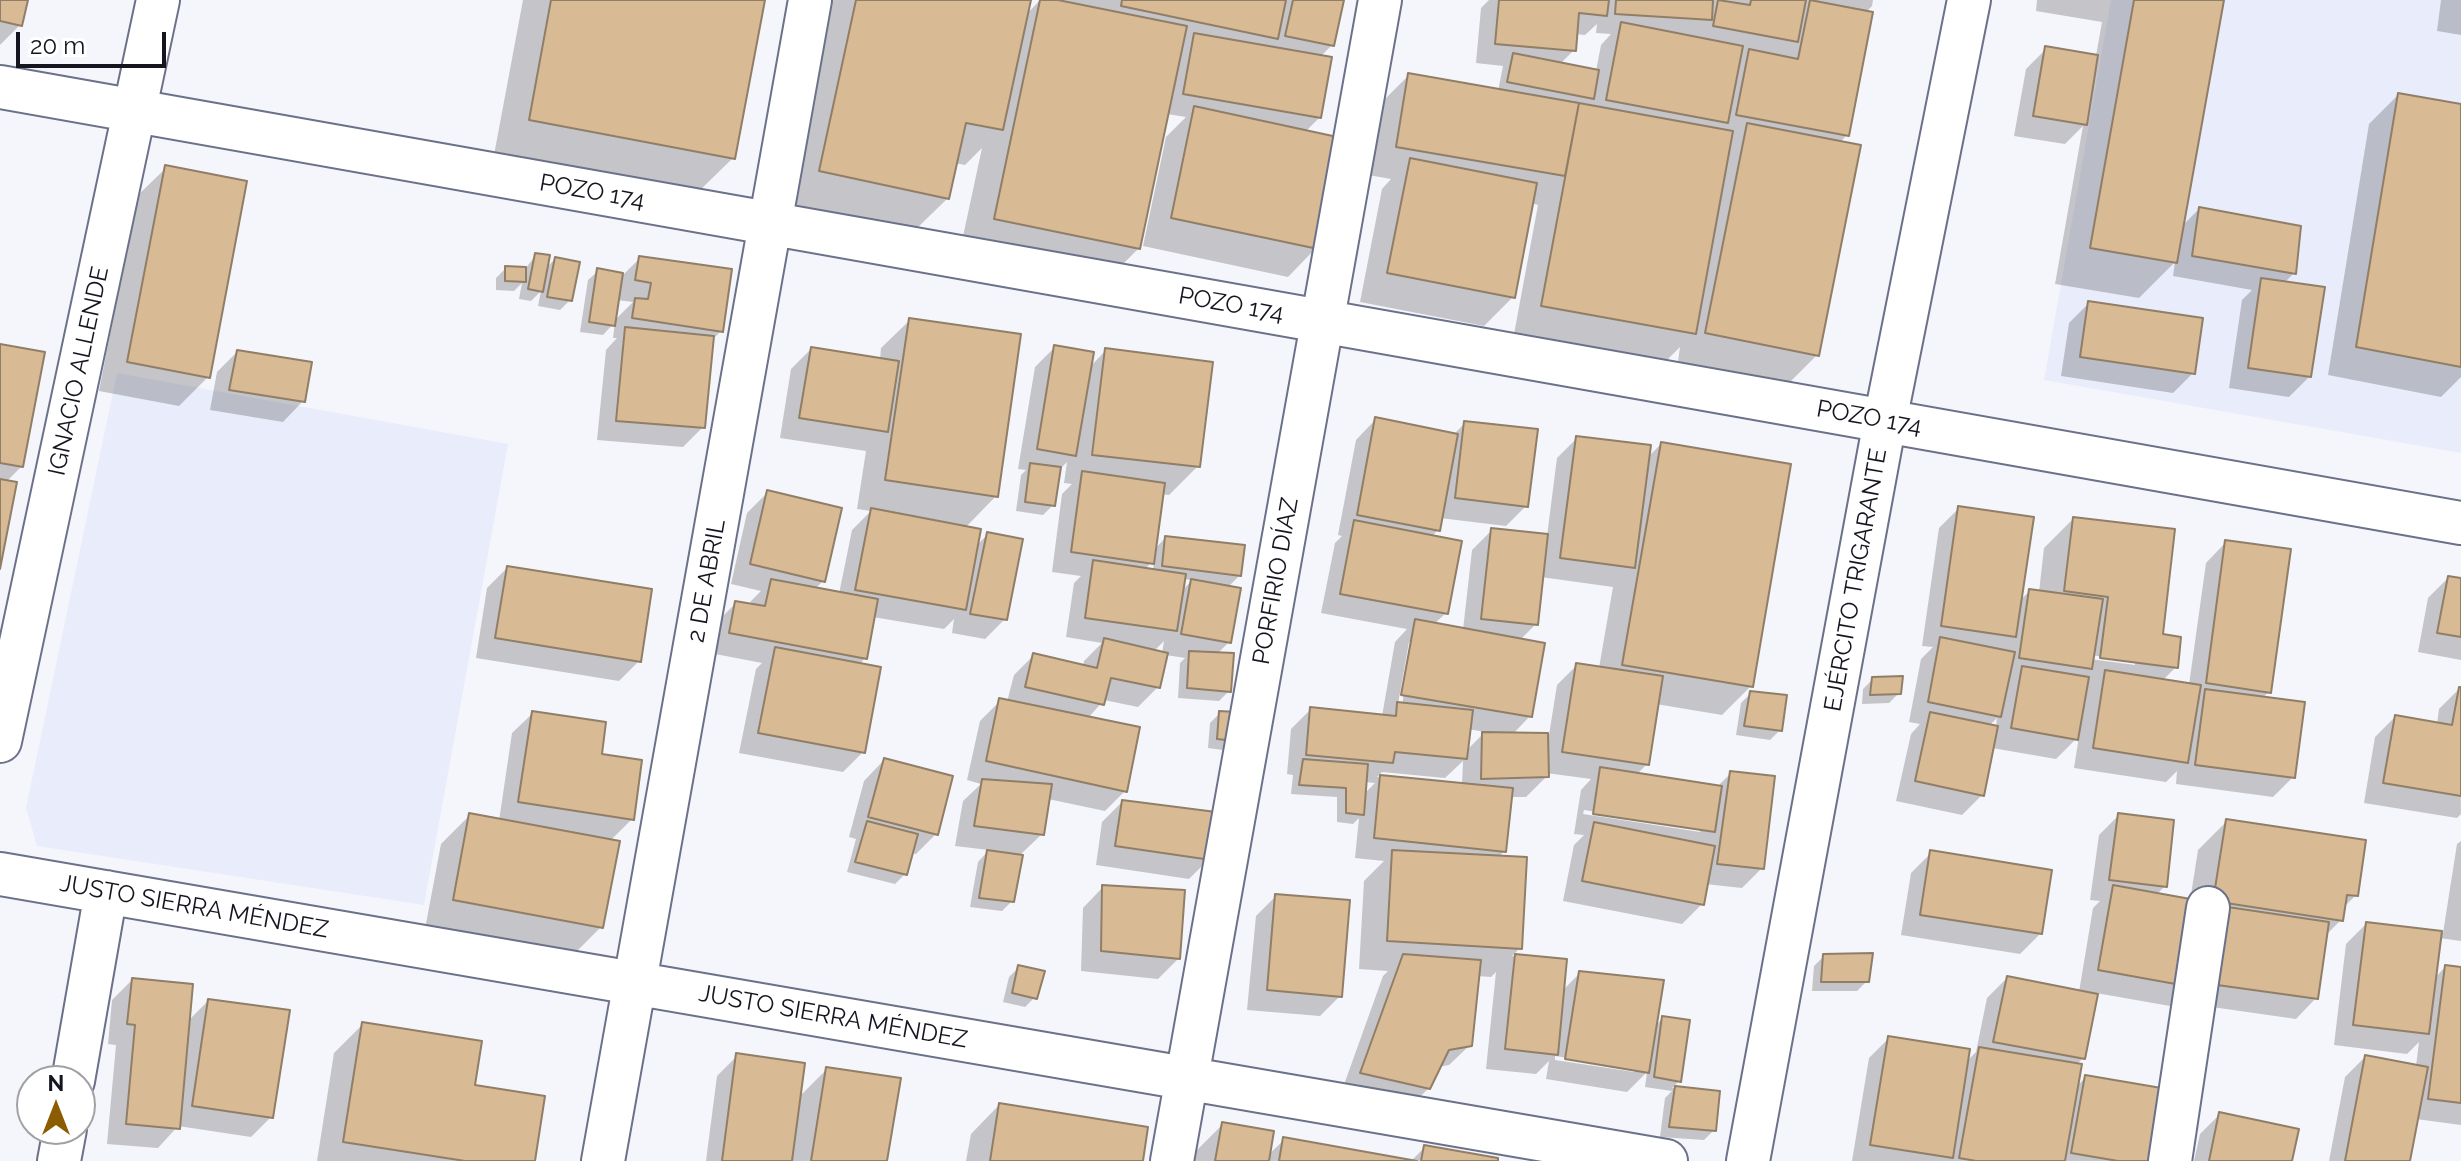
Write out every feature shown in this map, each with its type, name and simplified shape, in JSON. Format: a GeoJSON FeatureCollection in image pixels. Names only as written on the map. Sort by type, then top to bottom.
{"type":"FeatureCollection","features":[{"type":"Feature","properties":{"kind":"street","name":"IGNACIO ALLENDE"},"geometry":{"type":"LineString","coordinates":[[0,741],[158,0]]}},
{"type":"Feature","properties":{"kind":"street","name":"2 DE ABRIL"},"geometry":{"type":"LineString","coordinates":[[603,1161],[810,0]]}},
{"type":"Feature","properties":{"kind":"street","name":"PORFIRIO DÍAZ"},"geometry":{"type":"LineString","coordinates":[[1172,1161],[1380,0]]}},
{"type":"Feature","properties":{"kind":"street","name":"EJÉRCITO TRIGARANTE"},"geometry":{"type":"LineString","coordinates":[[1748,1161],[1885,421],[1969,0]]}},
{"type":"Feature","properties":{"kind":"street","name":"POZO 174"},"geometry":{"type":"LineString","coordinates":[[0,87],[2461,523]]}},
{"type":"Feature","properties":{"kind":"street","name":"JUSTO SIERRA MÉNDEZ"},"geometry":{"type":"LineString","coordinates":[[0,874],[1666,1161]]}},
{"type":"Feature","properties":{"kind":"street"},"geometry":{"type":"LineString","coordinates":[[76,1065],[106,892]]}},
{"type":"Feature","properties":{"kind":"street"},"geometry":{"type":"LineString","coordinates":[[2170,1161],[2208,908]]}},
{"type":"Feature","properties":{"kind":"shaded area"},"geometry":{"type":"Polygon","coordinates":[[[2111,0],[2461,0],[2461,453],[2044,380],[2111,0]]]}},
{"type":"Feature","properties":{"kind":"shaded area"},"geometry":{"type":"Polygon","coordinates":[[[117,373],[508,444],[424,905],[37,846],[26,808],[117,373]]]}},
{"type":"Feature","properties":{"kind":"building"},"geometry":{"type":"Polygon","coordinates":[[[0,0],[28,0],[22,26],[0,21],[0,0]]]}},
{"type":"Feature","properties":{"kind":"building"},"geometry":{"type":"Polygon","coordinates":[[[551,0],[765,0],[735,159],[529,120],[551,0]]]}},
{"type":"Feature","properties":{"kind":"building"},"geometry":{"type":"Polygon","coordinates":[[[856,0],[1031,0],[1003,130],[966,123],[949,199],[819,171],[856,0]]]}},
{"type":"Feature","properties":{"kind":"building"},"geometry":{"type":"Polygon","coordinates":[[[1040,0],[1058,0],[1187,26],[1140,249],[994,219],[1040,0]]]}},
{"type":"Feature","properties":{"kind":"building"},"geometry":{"type":"Polygon","coordinates":[[[1122,0],[1286,0],[1278,39],[1121,6],[1122,0]]]}},
{"type":"Feature","properties":{"kind":"building"},"geometry":{"type":"Polygon","coordinates":[[[1293,0],[1344,0],[1334,46],[1285,36],[1293,0]]]}},
{"type":"Feature","properties":{"kind":"building"},"geometry":{"type":"Polygon","coordinates":[[[1499,0],[1609,0],[1607,16],[1579,13],[1576,51],[1495,44],[1499,0]]]}},
{"type":"Feature","properties":{"kind":"building"},"geometry":{"type":"Polygon","coordinates":[[[1616,0],[1713,0],[1712,20],[1615,14],[1616,0]]]}},
{"type":"Feature","properties":{"kind":"building"},"geometry":{"type":"Polygon","coordinates":[[[1718,0],[1750,5],[1751,0],[1806,0],[1798,42],[1713,26],[1718,0]]]}},
{"type":"Feature","properties":{"kind":"building"},"geometry":{"type":"Polygon","coordinates":[[[1810,0],[1873,12],[1849,136],[1736,115],[1749,49],[1798,59],[1810,0]]]}},
{"type":"Feature","properties":{"kind":"building"},"geometry":{"type":"Polygon","coordinates":[[[2134,0],[2224,0],[2177,263],[2090,248],[2134,0]]]}},
{"type":"Feature","properties":{"kind":"building"},"geometry":{"type":"Polygon","coordinates":[[[1621,22],[1743,46],[1728,123],[1606,100],[1621,22]]]}},
{"type":"Feature","properties":{"kind":"building"},"geometry":{"type":"Polygon","coordinates":[[[1194,33],[1332,57],[1321,118],[1183,94],[1194,33]]]}},
{"type":"Feature","properties":{"kind":"building"},"geometry":{"type":"Polygon","coordinates":[[[2045,46],[2098,55],[2087,125],[2033,116],[2045,46]]]}},
{"type":"Feature","properties":{"kind":"building"},"geometry":{"type":"Polygon","coordinates":[[[1513,53],[1599,70],[1594,99],[1507,82],[1513,53]]]}},
{"type":"Feature","properties":{"kind":"building"},"geometry":{"type":"Polygon","coordinates":[[[1408,73],[1579,103],[1565,176],[1396,147],[1408,73]]]}},
{"type":"Feature","properties":{"kind":"building"},"geometry":{"type":"Polygon","coordinates":[[[2398,93],[2461,104],[2461,367],[2356,347],[2398,93]]]}},
{"type":"Feature","properties":{"kind":"building"},"geometry":{"type":"Polygon","coordinates":[[[1579,103],[1733,131],[1696,334],[1541,306],[1579,103]]]}},
{"type":"Feature","properties":{"kind":"building"},"geometry":{"type":"Polygon","coordinates":[[[1194,106],[1342,138],[1318,249],[1171,218],[1194,106]]]}},
{"type":"Feature","properties":{"kind":"building"},"geometry":{"type":"Polygon","coordinates":[[[1747,123],[1861,145],[1819,356],[1705,333],[1747,123]]]}},
{"type":"Feature","properties":{"kind":"building"},"geometry":{"type":"Polygon","coordinates":[[[1410,158],[1537,183],[1515,298],[1387,273],[1410,158]]]}},
{"type":"Feature","properties":{"kind":"building"},"geometry":{"type":"Polygon","coordinates":[[[165,165],[247,181],[210,378],[127,362],[165,165]]]}},
{"type":"Feature","properties":{"kind":"building"},"geometry":{"type":"Polygon","coordinates":[[[2199,207],[2301,226],[2296,274],[2192,256],[2199,207]]]}},
{"type":"Feature","properties":{"kind":"building"},"geometry":{"type":"Polygon","coordinates":[[[535,253],[550,255],[543,292],[528,289],[535,253]]]}},
{"type":"Feature","properties":{"kind":"building"},"geometry":{"type":"Polygon","coordinates":[[[639,256],[732,269],[723,332],[632,318],[635,298],[648,299],[651,283],[635,280],[639,256]]]}},
{"type":"Feature","properties":{"kind":"building"},"geometry":{"type":"Polygon","coordinates":[[[555,257],[580,262],[572,301],[547,297],[555,257]]]}},
{"type":"Feature","properties":{"kind":"building"},"geometry":{"type":"Polygon","coordinates":[[[505,266],[526,267],[526,282],[505,281],[505,266]]]}},
{"type":"Feature","properties":{"kind":"building"},"geometry":{"type":"Polygon","coordinates":[[[597,268],[623,273],[615,326],[589,322],[597,268]]]}},
{"type":"Feature","properties":{"kind":"building"},"geometry":{"type":"Polygon","coordinates":[[[2261,278],[2325,287],[2311,377],[2248,368],[2261,278]]]}},
{"type":"Feature","properties":{"kind":"building"},"geometry":{"type":"Polygon","coordinates":[[[2088,301],[2203,318],[2195,374],[2080,357],[2088,301]]]}},
{"type":"Feature","properties":{"kind":"building"},"geometry":{"type":"Polygon","coordinates":[[[909,318],[1021,334],[998,497],[885,480],[909,318]]]}},
{"type":"Feature","properties":{"kind":"building"},"geometry":{"type":"Polygon","coordinates":[[[625,327],[714,336],[705,428],[616,421],[625,327]]]}},
{"type":"Feature","properties":{"kind":"building"},"geometry":{"type":"Polygon","coordinates":[[[0,344],[45,352],[23,467],[0,463],[0,344]]]}},
{"type":"Feature","properties":{"kind":"building"},"geometry":{"type":"Polygon","coordinates":[[[1054,345],[1094,352],[1076,456],[1037,449],[1054,345]]]}},
{"type":"Feature","properties":{"kind":"building"},"geometry":{"type":"Polygon","coordinates":[[[811,347],[899,361],[888,432],[799,418],[811,347]]]}},
{"type":"Feature","properties":{"kind":"building"},"geometry":{"type":"Polygon","coordinates":[[[1105,348],[1213,362],[1200,467],[1092,455],[1105,348]]]}},
{"type":"Feature","properties":{"kind":"building"},"geometry":{"type":"Polygon","coordinates":[[[237,350],[312,362],[305,402],[229,390],[237,350]]]}},
{"type":"Feature","properties":{"kind":"building"},"geometry":{"type":"Polygon","coordinates":[[[1375,417],[1458,434],[1440,531],[1357,515],[1375,417]]]}},
{"type":"Feature","properties":{"kind":"building"},"geometry":{"type":"Polygon","coordinates":[[[1464,421],[1538,429],[1528,507],[1455,498],[1464,421]]]}},
{"type":"Feature","properties":{"kind":"building"},"geometry":{"type":"Polygon","coordinates":[[[1576,436],[1651,445],[1635,568],[1560,558],[1576,436]]]}},
{"type":"Feature","properties":{"kind":"building"},"geometry":{"type":"Polygon","coordinates":[[[1661,442],[1791,464],[1753,687],[1622,665],[1661,442]]]}},
{"type":"Feature","properties":{"kind":"building"},"geometry":{"type":"Polygon","coordinates":[[[1030,463],[1061,467],[1055,506],[1025,502],[1030,463]]]}},
{"type":"Feature","properties":{"kind":"building"},"geometry":{"type":"Polygon","coordinates":[[[1082,471],[1165,483],[1154,564],[1071,552],[1082,471]]]}},
{"type":"Feature","properties":{"kind":"building"},"geometry":{"type":"Polygon","coordinates":[[[0,479],[17,482],[0,569],[0,479]]]}},
{"type":"Feature","properties":{"kind":"building"},"geometry":{"type":"Polygon","coordinates":[[[767,490],[842,508],[825,582],[750,564],[767,490]]]}},
{"type":"Feature","properties":{"kind":"building"},"geometry":{"type":"Polygon","coordinates":[[[1958,506],[2034,517],[2016,637],[1941,626],[1958,506]]]}},
{"type":"Feature","properties":{"kind":"building"},"geometry":{"type":"Polygon","coordinates":[[[871,508],[981,529],[966,610],[855,590],[871,508]]]}},
{"type":"Feature","properties":{"kind":"building"},"geometry":{"type":"Polygon","coordinates":[[[2073,517],[2175,529],[2163,634],[2181,637],[2178,668],[2100,658],[2108,597],[2064,591],[2073,517]]]}},
{"type":"Feature","properties":{"kind":"building"},"geometry":{"type":"Polygon","coordinates":[[[1354,520],[1462,541],[1448,614],[1340,594],[1354,520]]]}},
{"type":"Feature","properties":{"kind":"building"},"geometry":{"type":"Polygon","coordinates":[[[1491,528],[1548,534],[1538,625],[1481,619],[1491,528]]]}},
{"type":"Feature","properties":{"kind":"building"},"geometry":{"type":"Polygon","coordinates":[[[987,532],[1023,539],[1007,620],[970,614],[987,532]]]}},
{"type":"Feature","properties":{"kind":"building"},"geometry":{"type":"Polygon","coordinates":[[[1165,536],[1245,545],[1241,576],[1162,566],[1165,536]]]}},
{"type":"Feature","properties":{"kind":"building"},"geometry":{"type":"Polygon","coordinates":[[[2225,540],[2291,549],[2271,693],[2206,683],[2225,540]]]}},
{"type":"Feature","properties":{"kind":"building"},"geometry":{"type":"Polygon","coordinates":[[[1093,560],[1186,574],[1177,631],[1085,618],[1093,560]]]}},
{"type":"Feature","properties":{"kind":"building"},"geometry":{"type":"Polygon","coordinates":[[[507,566],[652,589],[641,662],[495,638],[507,566]]]}},
{"type":"Feature","properties":{"kind":"building"},"geometry":{"type":"Polygon","coordinates":[[[2448,576],[2461,578],[2461,637],[2437,633],[2448,576]]]}},
{"type":"Feature","properties":{"kind":"building"},"geometry":{"type":"Polygon","coordinates":[[[771,579],[878,599],[867,659],[729,633],[735,601],[765,606],[771,579]]]}},
{"type":"Feature","properties":{"kind":"building"},"geometry":{"type":"Polygon","coordinates":[[[1191,579],[1241,588],[1231,643],[1181,634],[1191,579]]]}},
{"type":"Feature","properties":{"kind":"building"},"geometry":{"type":"Polygon","coordinates":[[[2029,589],[2103,599],[2092,669],[2019,658],[2029,589]]]}},
{"type":"Feature","properties":{"kind":"building"},"geometry":{"type":"Polygon","coordinates":[[[1415,619],[1545,643],[1532,717],[1401,695],[1415,619]]]}},
{"type":"Feature","properties":{"kind":"building"},"geometry":{"type":"Polygon","coordinates":[[[1940,637],[2015,652],[2001,717],[1928,702],[1940,637]]]}},
{"type":"Feature","properties":{"kind":"building"},"geometry":{"type":"Polygon","coordinates":[[[1104,638],[1168,653],[1160,688],[1111,678],[1104,705],[1025,687],[1033,653],[1097,668],[1104,638]]]}},
{"type":"Feature","properties":{"kind":"building"},"geometry":{"type":"Polygon","coordinates":[[[775,647],[881,667],[865,753],[758,733],[775,647]]]}},
{"type":"Feature","properties":{"kind":"building"},"geometry":{"type":"Polygon","coordinates":[[[1189,651],[1234,653],[1231,692],[1187,688],[1189,651]]]}},
{"type":"Feature","properties":{"kind":"building"},"geometry":{"type":"Polygon","coordinates":[[[1576,663],[1663,676],[1649,765],[1562,752],[1576,663]]]}},
{"type":"Feature","properties":{"kind":"building"},"geometry":{"type":"Polygon","coordinates":[[[2022,666],[2089,677],[2078,740],[2011,728],[2022,666]]]}},
{"type":"Feature","properties":{"kind":"building"},"geometry":{"type":"Polygon","coordinates":[[[2105,670],[2201,685],[2188,763],[2093,748],[2105,670]]]}},
{"type":"Feature","properties":{"kind":"building"},"geometry":{"type":"Polygon","coordinates":[[[1903,676],[1901,694],[1870,695],[1872,677],[1903,676]]]}},
{"type":"Feature","properties":{"kind":"building"},"geometry":{"type":"Polygon","coordinates":[[[2459,687],[2461,796],[2383,783],[2395,715],[2452,725],[2459,687]]]}},
{"type":"Feature","properties":{"kind":"building"},"geometry":{"type":"Polygon","coordinates":[[[2205,689],[2305,702],[2295,778],[2195,765],[2205,689]]]}},
{"type":"Feature","properties":{"kind":"building"},"geometry":{"type":"Polygon","coordinates":[[[1750,691],[1787,695],[1782,731],[1744,726],[1750,691]]]}},
{"type":"Feature","properties":{"kind":"building"},"geometry":{"type":"Polygon","coordinates":[[[999,698],[1140,727],[1127,792],[986,761],[999,698]]]}},
{"type":"Feature","properties":{"kind":"building"},"geometry":{"type":"Polygon","coordinates":[[[1397,702],[1473,710],[1467,759],[1395,752],[1393,763],[1306,755],[1310,707],[1396,716],[1397,702]]]}},
{"type":"Feature","properties":{"kind":"building"},"geometry":{"type":"Polygon","coordinates":[[[532,711],[606,722],[602,754],[642,760],[634,820],[518,802],[532,711]]]}},
{"type":"Feature","properties":{"kind":"building"},"geometry":{"type":"Polygon","coordinates":[[[1219,711],[1237,712],[1235,741],[1217,739],[1219,711]]]}},
{"type":"Feature","properties":{"kind":"building"},"geometry":{"type":"Polygon","coordinates":[[[1930,712],[1998,726],[1984,796],[1915,781],[1930,712]]]}},
{"type":"Feature","properties":{"kind":"building"},"geometry":{"type":"Polygon","coordinates":[[[1482,732],[1548,733],[1549,777],[1481,779],[1482,732]]]}},
{"type":"Feature","properties":{"kind":"building"},"geometry":{"type":"Polygon","coordinates":[[[884,758],[953,776],[938,835],[868,817],[884,758]]]}},
{"type":"Feature","properties":{"kind":"building"},"geometry":{"type":"Polygon","coordinates":[[[1303,759],[1368,764],[1364,815],[1346,813],[1346,788],[1299,785],[1303,759]]]}},
{"type":"Feature","properties":{"kind":"building"},"geometry":{"type":"Polygon","coordinates":[[[1600,767],[1722,786],[1715,832],[1593,814],[1600,767]]]}},
{"type":"Feature","properties":{"kind":"building"},"geometry":{"type":"Polygon","coordinates":[[[1730,771],[1775,776],[1764,869],[1717,864],[1730,771]]]}},
{"type":"Feature","properties":{"kind":"building"},"geometry":{"type":"Polygon","coordinates":[[[1380,775],[1513,788],[1506,852],[1374,838],[1380,775]]]}},
{"type":"Feature","properties":{"kind":"building"},"geometry":{"type":"Polygon","coordinates":[[[982,779],[1052,784],[1044,835],[974,826],[982,779]]]}},
{"type":"Feature","properties":{"kind":"building"},"geometry":{"type":"Polygon","coordinates":[[[1122,800],[1216,812],[1211,860],[1115,846],[1122,800]]]}},
{"type":"Feature","properties":{"kind":"building"},"geometry":{"type":"Polygon","coordinates":[[[469,813],[620,841],[603,928],[453,900],[469,813]]]}},
{"type":"Feature","properties":{"kind":"building"},"geometry":{"type":"Polygon","coordinates":[[[2118,813],[2174,820],[2167,887],[2109,880],[2118,813]]]}},
{"type":"Feature","properties":{"kind":"building"},"geometry":{"type":"Polygon","coordinates":[[[2226,819],[2366,840],[2358,896],[2347,895],[2343,921],[2213,901],[2226,819]]]}},
{"type":"Feature","properties":{"kind":"building"},"geometry":{"type":"Polygon","coordinates":[[[867,821],[918,834],[907,875],[855,862],[867,821]]]}},
{"type":"Feature","properties":{"kind":"building"},"geometry":{"type":"Polygon","coordinates":[[[1594,822],[1715,846],[1704,905],[1582,881],[1594,822]]]}},
{"type":"Feature","properties":{"kind":"building"},"geometry":{"type":"Polygon","coordinates":[[[987,850],[1023,855],[1014,902],[979,898],[987,850]]]}},
{"type":"Feature","properties":{"kind":"building"},"geometry":{"type":"Polygon","coordinates":[[[1392,850],[1527,857],[1522,949],[1387,941],[1392,850]]]}},
{"type":"Feature","properties":{"kind":"building"},"geometry":{"type":"Polygon","coordinates":[[[1930,850],[2052,870],[2042,934],[1920,915],[1930,850]]]}},
{"type":"Feature","properties":{"kind":"building"},"geometry":{"type":"Polygon","coordinates":[[[1102,885],[1185,890],[1180,959],[1101,951],[1102,885]]]}},
{"type":"Feature","properties":{"kind":"building"},"geometry":{"type":"Polygon","coordinates":[[[2113,885],[2207,902],[2192,987],[2098,970],[2113,885]]]}},
{"type":"Feature","properties":{"kind":"building"},"geometry":{"type":"Polygon","coordinates":[[[1275,894],[1350,900],[1342,997],[1267,990],[1275,894]]]}},
{"type":"Feature","properties":{"kind":"building"},"geometry":{"type":"Polygon","coordinates":[[[2221,906],[2329,922],[2318,999],[2210,984],[2221,906]]]}},
{"type":"Feature","properties":{"kind":"building"},"geometry":{"type":"Polygon","coordinates":[[[2366,922],[2442,931],[2429,1034],[2353,1025],[2366,922]]]}},
{"type":"Feature","properties":{"kind":"building"},"geometry":{"type":"Polygon","coordinates":[[[1873,953],[1869,982],[1821,982],[1823,954],[1873,953]]]}},
{"type":"Feature","properties":{"kind":"building"},"geometry":{"type":"Polygon","coordinates":[[[1403,954],[1481,960],[1472,1046],[1449,1050],[1430,1089],[1360,1073],[1403,954]]]}},
{"type":"Feature","properties":{"kind":"building"},"geometry":{"type":"Polygon","coordinates":[[[1515,954],[1567,959],[1558,1055],[1505,1049],[1515,954]]]}},
{"type":"Feature","properties":{"kind":"building"},"geometry":{"type":"Polygon","coordinates":[[[1018,965],[1045,971],[1037,999],[1012,993],[1018,965]]]}},
{"type":"Feature","properties":{"kind":"building"},"geometry":{"type":"Polygon","coordinates":[[[2445,965],[2461,967],[2461,1103],[2428,1099],[2445,965]]]}},
{"type":"Feature","properties":{"kind":"building"},"geometry":{"type":"Polygon","coordinates":[[[1579,971],[1664,980],[1649,1073],[1565,1059],[1579,971]]]}},
{"type":"Feature","properties":{"kind":"building"},"geometry":{"type":"Polygon","coordinates":[[[2007,976],[2098,994],[2085,1059],[1993,1042],[2007,976]]]}},
{"type":"Feature","properties":{"kind":"building"},"geometry":{"type":"Polygon","coordinates":[[[132,978],[193,984],[180,1129],[126,1124],[135,1025],[127,1024],[132,978]]]}},
{"type":"Feature","properties":{"kind":"building"},"geometry":{"type":"Polygon","coordinates":[[[208,999],[290,1010],[273,1118],[192,1106],[208,999]]]}},
{"type":"Feature","properties":{"kind":"building"},"geometry":{"type":"Polygon","coordinates":[[[1662,1016],[1690,1020],[1681,1082],[1654,1077],[1662,1016]]]}},
{"type":"Feature","properties":{"kind":"building"},"geometry":{"type":"Polygon","coordinates":[[[362,1022],[482,1041],[475,1085],[545,1096],[535,1161],[465,1161],[343,1142],[362,1022]]]}},
{"type":"Feature","properties":{"kind":"building"},"geometry":{"type":"Polygon","coordinates":[[[1888,1036],[1970,1049],[1953,1158],[1870,1145],[1888,1036]]]}},
{"type":"Feature","properties":{"kind":"building"},"geometry":{"type":"Polygon","coordinates":[[[1979,1047],[2082,1064],[2065,1161],[1976,1161],[1959,1158],[1979,1047]]]}},
{"type":"Feature","properties":{"kind":"building"},"geometry":{"type":"Polygon","coordinates":[[[736,1053],[805,1063],[792,1161],[722,1161],[736,1053]]]}},
{"type":"Feature","properties":{"kind":"building"},"geometry":{"type":"Polygon","coordinates":[[[2365,1055],[2428,1067],[2410,1161],[2345,1161],[2365,1055]]]}},
{"type":"Feature","properties":{"kind":"building"},"geometry":{"type":"Polygon","coordinates":[[[826,1067],[901,1078],[887,1161],[811,1161],[826,1067]]]}},
{"type":"Feature","properties":{"kind":"building"},"geometry":{"type":"Polygon","coordinates":[[[2085,1075],[2179,1091],[2167,1161],[2118,1161],[2071,1153],[2085,1075]]]}},
{"type":"Feature","properties":{"kind":"building"},"geometry":{"type":"Polygon","coordinates":[[[1675,1086],[1720,1091],[1716,1131],[1669,1127],[1675,1086]]]}},
{"type":"Feature","properties":{"kind":"building"},"geometry":{"type":"Polygon","coordinates":[[[999,1103],[1148,1127],[1143,1161],[990,1161],[999,1103]]]}},
{"type":"Feature","properties":{"kind":"building"},"geometry":{"type":"Polygon","coordinates":[[[2219,1112],[2299,1129],[2292,1161],[2209,1161],[2219,1112]]]}},
{"type":"Feature","properties":{"kind":"building"},"geometry":{"type":"Polygon","coordinates":[[[1222,1122],[1274,1131],[1269,1161],[1215,1161],[1222,1122]]]}},
{"type":"Feature","properties":{"kind":"building"},"geometry":{"type":"Polygon","coordinates":[[[1283,1137],[1417,1161],[1279,1161],[1283,1137]]]}},
{"type":"Feature","properties":{"kind":"building"},"geometry":{"type":"Polygon","coordinates":[[[1424,1145],[1498,1158],[1498,1161],[1421,1161],[1424,1145]]]}}]}
